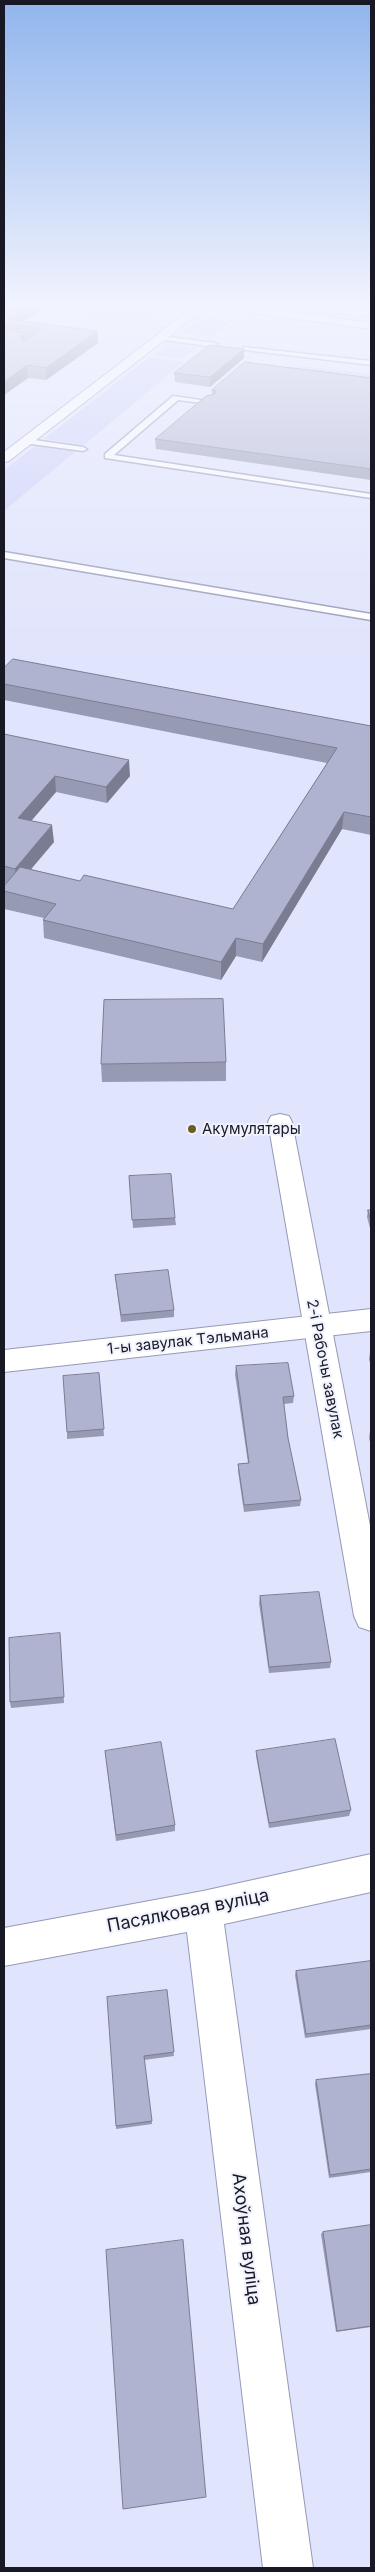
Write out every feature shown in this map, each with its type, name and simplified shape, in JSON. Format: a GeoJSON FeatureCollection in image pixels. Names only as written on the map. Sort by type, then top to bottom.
{"type":"FeatureCollection","features":[{"type":"Feature","properties":{"kind":"main road"},"geometry":{"type":"LineString","coordinates":[[4,458],[53,421]]}},
{"type":"Feature","properties":{"kind":"main road","name":"2-і Рабочы завулак"},"geometry":{"type":"LineString","coordinates":[[280,1122],[316,1327],[371,1616]]}},
{"type":"Feature","properties":{"kind":"main road","name":"1-ы завулак Тэльмана"},"geometry":{"type":"LineString","coordinates":[[4,1361],[371,1320]]}},
{"type":"Feature","properties":{"kind":"main road","name":"Пасялковая вуліца"},"geometry":{"type":"LineString","coordinates":[[4,1947],[204,1910],[371,1873]]}},
{"type":"Feature","properties":{"kind":"main road","name":"Ахоўная вуліца"},"geometry":{"type":"LineString","coordinates":[[204,1910],[288,2568]]}},
{"type":"Feature","properties":{"kind":"lane"},"geometry":{"type":"LineString","coordinates":[[149,421],[108,456],[371,496]]}},
{"type":"Feature","properties":{"kind":"lane"},"geometry":{"type":"LineString","coordinates":[[27,441],[83,449]]}},
{"type":"Feature","properties":{"kind":"lane"},"geometry":{"type":"LineString","coordinates":[[4,555],[371,617]]}},
{"type":"Feature","properties":{"kind":"shaded area"},"geometry":{"type":"Polygon","coordinates":[[[67,421],[113,421],[84,445],[44,439],[67,421]]]}},
{"type":"Feature","properties":{"kind":"shaded area"},"geometry":{"type":"Polygon","coordinates":[[[35,446],[76,451],[4,511],[4,470],[35,446]]]}},
{"type":"Feature","properties":{"kind":"building"},"geometry":{"type":"Polygon","coordinates":[[[176,421],[371,421],[371,469],[155,439],[176,421]]]}},
{"type":"Feature","properties":{"kind":"building"},"geometry":{"type":"Polygon","coordinates":[[[13,659],[371,726],[371,817],[344,812],[263,944],[236,938],[221,962],[43,920],[56,904],[4,891],[4,886],[20,867],[80,881],[84,875],[233,909],[337,748],[4,684],[4,668],[13,659]]]}},
{"type":"Feature","properties":{"kind":"building"},"geometry":{"type":"Polygon","coordinates":[[[4,734],[129,760],[106,787],[55,776],[18,818],[52,825],[15,869],[4,866],[4,734]]]}},
{"type":"Feature","properties":{"kind":"building"},"geometry":{"type":"Polygon","coordinates":[[[223,999],[226,1062],[101,1064],[104,1000],[223,999]]]}},
{"type":"Feature","properties":{"kind":"building"},"geometry":{"type":"Polygon","coordinates":[[[171,1174],[175,1218],[132,1220],[129,1176],[171,1174]]]}},
{"type":"Feature","properties":{"kind":"building"},"geometry":{"type":"Polygon","coordinates":[[[168,1270],[174,1310],[121,1315],[115,1275],[168,1270]]]}},
{"type":"Feature","properties":{"kind":"building"},"geometry":{"type":"Polygon","coordinates":[[[288,1363],[294,1396],[283,1397],[288,1438],[301,1500],[244,1505],[238,1464],[249,1463],[236,1366],[288,1363]]]}},
{"type":"Feature","properties":{"kind":"building"},"geometry":{"type":"Polygon","coordinates":[[[99,1373],[104,1429],[67,1432],[63,1376],[99,1373]]]}},
{"type":"Feature","properties":{"kind":"building"},"geometry":{"type":"Polygon","coordinates":[[[319,1592],[331,1662],[269,1667],[260,1596],[319,1592]]]}},
{"type":"Feature","properties":{"kind":"building"},"geometry":{"type":"Polygon","coordinates":[[[60,1633],[64,1697],[10,1702],[9,1638],[60,1633]]]}},
{"type":"Feature","properties":{"kind":"building"},"geometry":{"type":"Polygon","coordinates":[[[335,1739],[351,1810],[269,1823],[256,1751],[335,1739]]]}},
{"type":"Feature","properties":{"kind":"building"},"geometry":{"type":"Polygon","coordinates":[[[161,1742],[175,1825],[116,1835],[105,1751],[161,1742]]]}},
{"type":"Feature","properties":{"kind":"building"},"geometry":{"type":"Polygon","coordinates":[[[371,1961],[371,2025],[306,2034],[296,1971],[371,1961]]]}},
{"type":"Feature","properties":{"kind":"building"},"geometry":{"type":"Polygon","coordinates":[[[167,1990],[174,2052],[144,2056],[152,2121],[116,2126],[107,1997],[167,1990]]]}},
{"type":"Feature","properties":{"kind":"building"},"geometry":{"type":"Polygon","coordinates":[[[371,2074],[371,2169],[330,2175],[316,2080],[371,2074]]]}},
{"type":"Feature","properties":{"kind":"building"},"geometry":{"type":"Polygon","coordinates":[[[371,2225],[371,2326],[337,2331],[323,2232],[371,2225]]]}},
{"type":"Feature","properties":{"kind":"building"},"geometry":{"type":"Polygon","coordinates":[[[183,2240],[206,2497],[123,2509],[106,2250],[183,2240]]]}},
{"type":"Feature","properties":{"kind":"place","name":"Акумулятары"},"geometry":{"type":"Point","coordinates":[192,1129]}}]}
